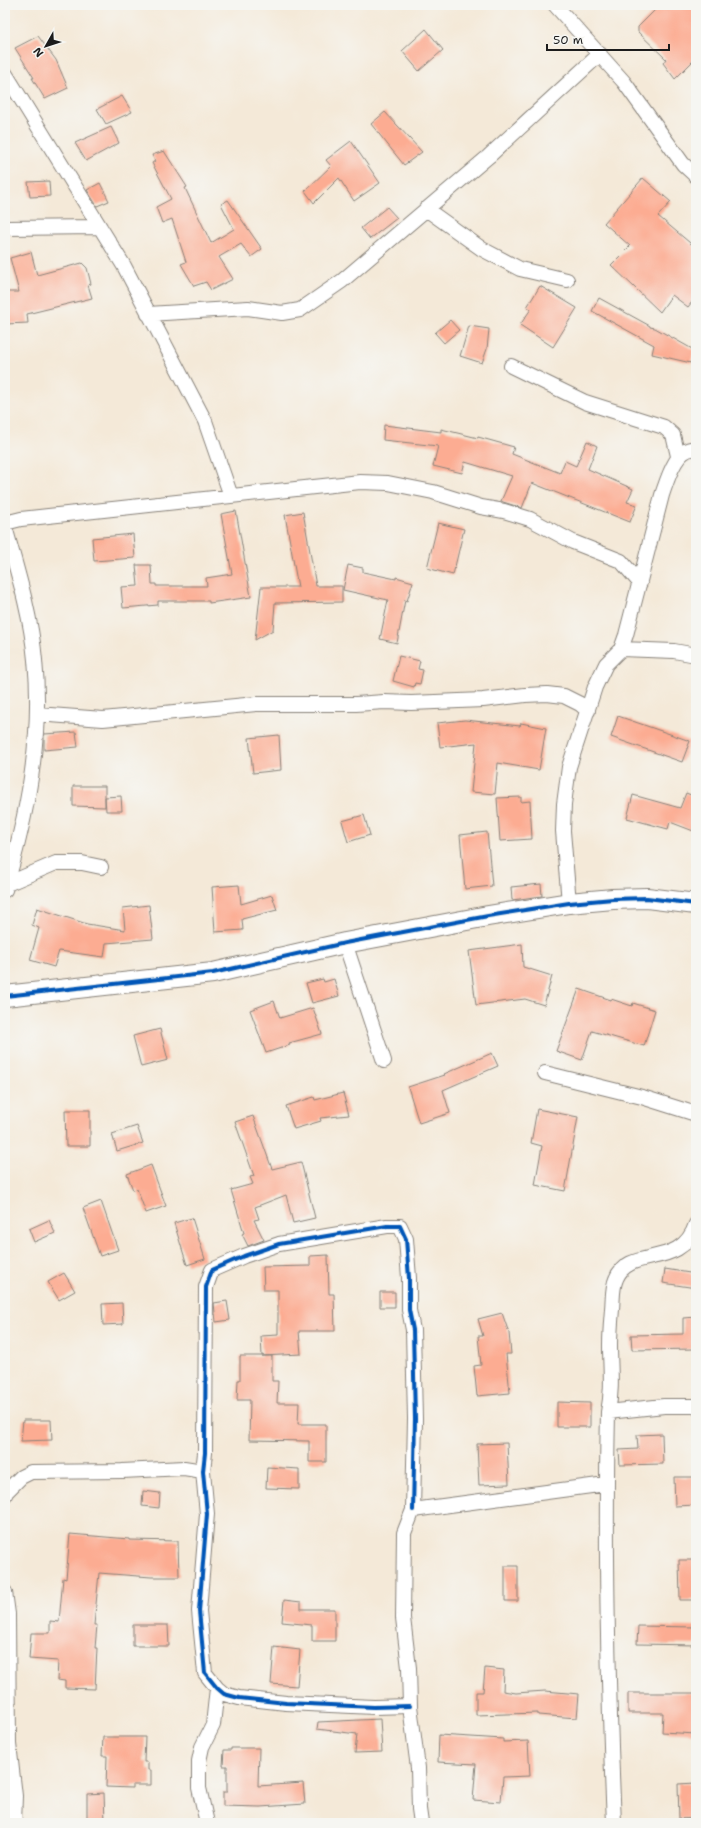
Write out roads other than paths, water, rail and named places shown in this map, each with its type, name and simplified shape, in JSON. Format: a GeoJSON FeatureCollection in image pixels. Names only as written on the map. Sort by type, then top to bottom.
{"type":"FeatureCollection","features":[{"type":"Feature","properties":{"kind":"street"},"geometry":{"type":"LineString","coordinates":[[555,5],[624,82],[683,164],[696,176]]}},
{"type":"Feature","properties":{"kind":"street"},"geometry":{"type":"LineString","coordinates":[[148,314],[248,308],[282,313],[300,310],[342,281],[489,156],[600,54]]}},
{"type":"Feature","properties":{"kind":"street"},"geometry":{"type":"LineString","coordinates":[[5,73],[124,266],[205,422],[231,496]]}},
{"type":"Feature","properties":{"kind":"street"},"geometry":{"type":"LineString","coordinates":[[426,209],[482,250],[520,269],[567,280]]}},
{"type":"Feature","properties":{"kind":"street"},"geometry":{"type":"LineString","coordinates":[[5,228],[100,227]]}},
{"type":"Feature","properties":{"kind":"street"},"geometry":{"type":"LineString","coordinates":[[511,366],[586,402],[664,427],[673,435],[678,456]]}},
{"type":"Feature","properties":{"kind":"street"},"geometry":{"type":"LineString","coordinates":[[569,903],[563,831],[564,804],[569,767],[595,687],[606,664],[621,649],[640,583],[662,495],[670,473],[678,456],[692,448],[696,449]]}},
{"type":"Feature","properties":{"kind":"street"},"geometry":{"type":"LineString","coordinates":[[5,523],[21,519],[360,482],[388,484],[433,492],[481,507],[504,511],[530,519],[573,542],[621,561],[640,583]]}},
{"type":"Feature","properties":{"kind":"street"},"geometry":{"type":"LineString","coordinates":[[5,527],[24,596],[35,660],[37,714],[26,809],[6,887]]}},
{"type":"Feature","properties":{"kind":"street"},"geometry":{"type":"LineString","coordinates":[[621,649],[674,651],[696,655]]}},
{"type":"Feature","properties":{"kind":"street"},"geometry":{"type":"LineString","coordinates":[[37,714],[103,719],[256,704],[411,703],[483,700],[525,694],[564,696],[580,704],[588,711]]}},
{"type":"Feature","properties":{"kind":"street"},"geometry":{"type":"LineString","coordinates":[[6,887],[56,863],[82,863],[101,867]]}},
{"type":"Feature","properties":{"kind":"street"},"geometry":{"type":"LineString","coordinates":[[5,996],[213,973],[345,943],[488,916],[569,903],[647,898],[696,904]]}},
{"type":"Feature","properties":{"kind":"street"},"geometry":{"type":"LineString","coordinates":[[345,943],[384,1061]]}},
{"type":"Feature","properties":{"kind":"street"},"geometry":{"type":"LineString","coordinates":[[545,1073],[642,1097],[696,1114]]}},
{"type":"Feature","properties":{"kind":"street"},"geometry":{"type":"LineString","coordinates":[[614,1823],[608,1698],[606,1484],[608,1412],[612,1384],[610,1346],[613,1292],[616,1278],[621,1270],[630,1264],[677,1250],[688,1240],[696,1224]]}},
{"type":"Feature","properties":{"kind":"street"},"geometry":{"type":"LineString","coordinates":[[410,1706],[374,1707],[286,1703],[239,1698],[224,1694],[205,1673],[199,1611],[207,1514],[203,1471],[205,1453],[206,1287],[212,1270],[244,1256],[279,1244],[387,1226],[400,1226],[406,1239],[409,1278],[409,1310],[413,1330],[415,1419],[413,1510],[404,1533],[402,1576],[403,1618],[409,1668],[410,1706],[418,1768],[419,1809],[421,1823]]}},
{"type":"Feature","properties":{"kind":"street"},"geometry":{"type":"LineString","coordinates":[[608,1412],[664,1406],[696,1406]]}},
{"type":"Feature","properties":{"kind":"street"},"geometry":{"type":"LineString","coordinates":[[5,1495],[6,1492],[21,1477],[31,1472],[122,1471],[184,1468],[203,1471]]}},
{"type":"Feature","properties":{"kind":"street"},"geometry":{"type":"LineString","coordinates":[[413,1510],[606,1484]]}},
{"type":"Feature","properties":{"kind":"street"},"geometry":{"type":"LineString","coordinates":[[5,1592],[8,1614],[9,1744],[15,1796],[14,1823]]}},
{"type":"Feature","properties":{"kind":"street"},"geometry":{"type":"LineString","coordinates":[[207,1823],[199,1788],[199,1761],[202,1747],[213,1725],[217,1688]]}}]}
